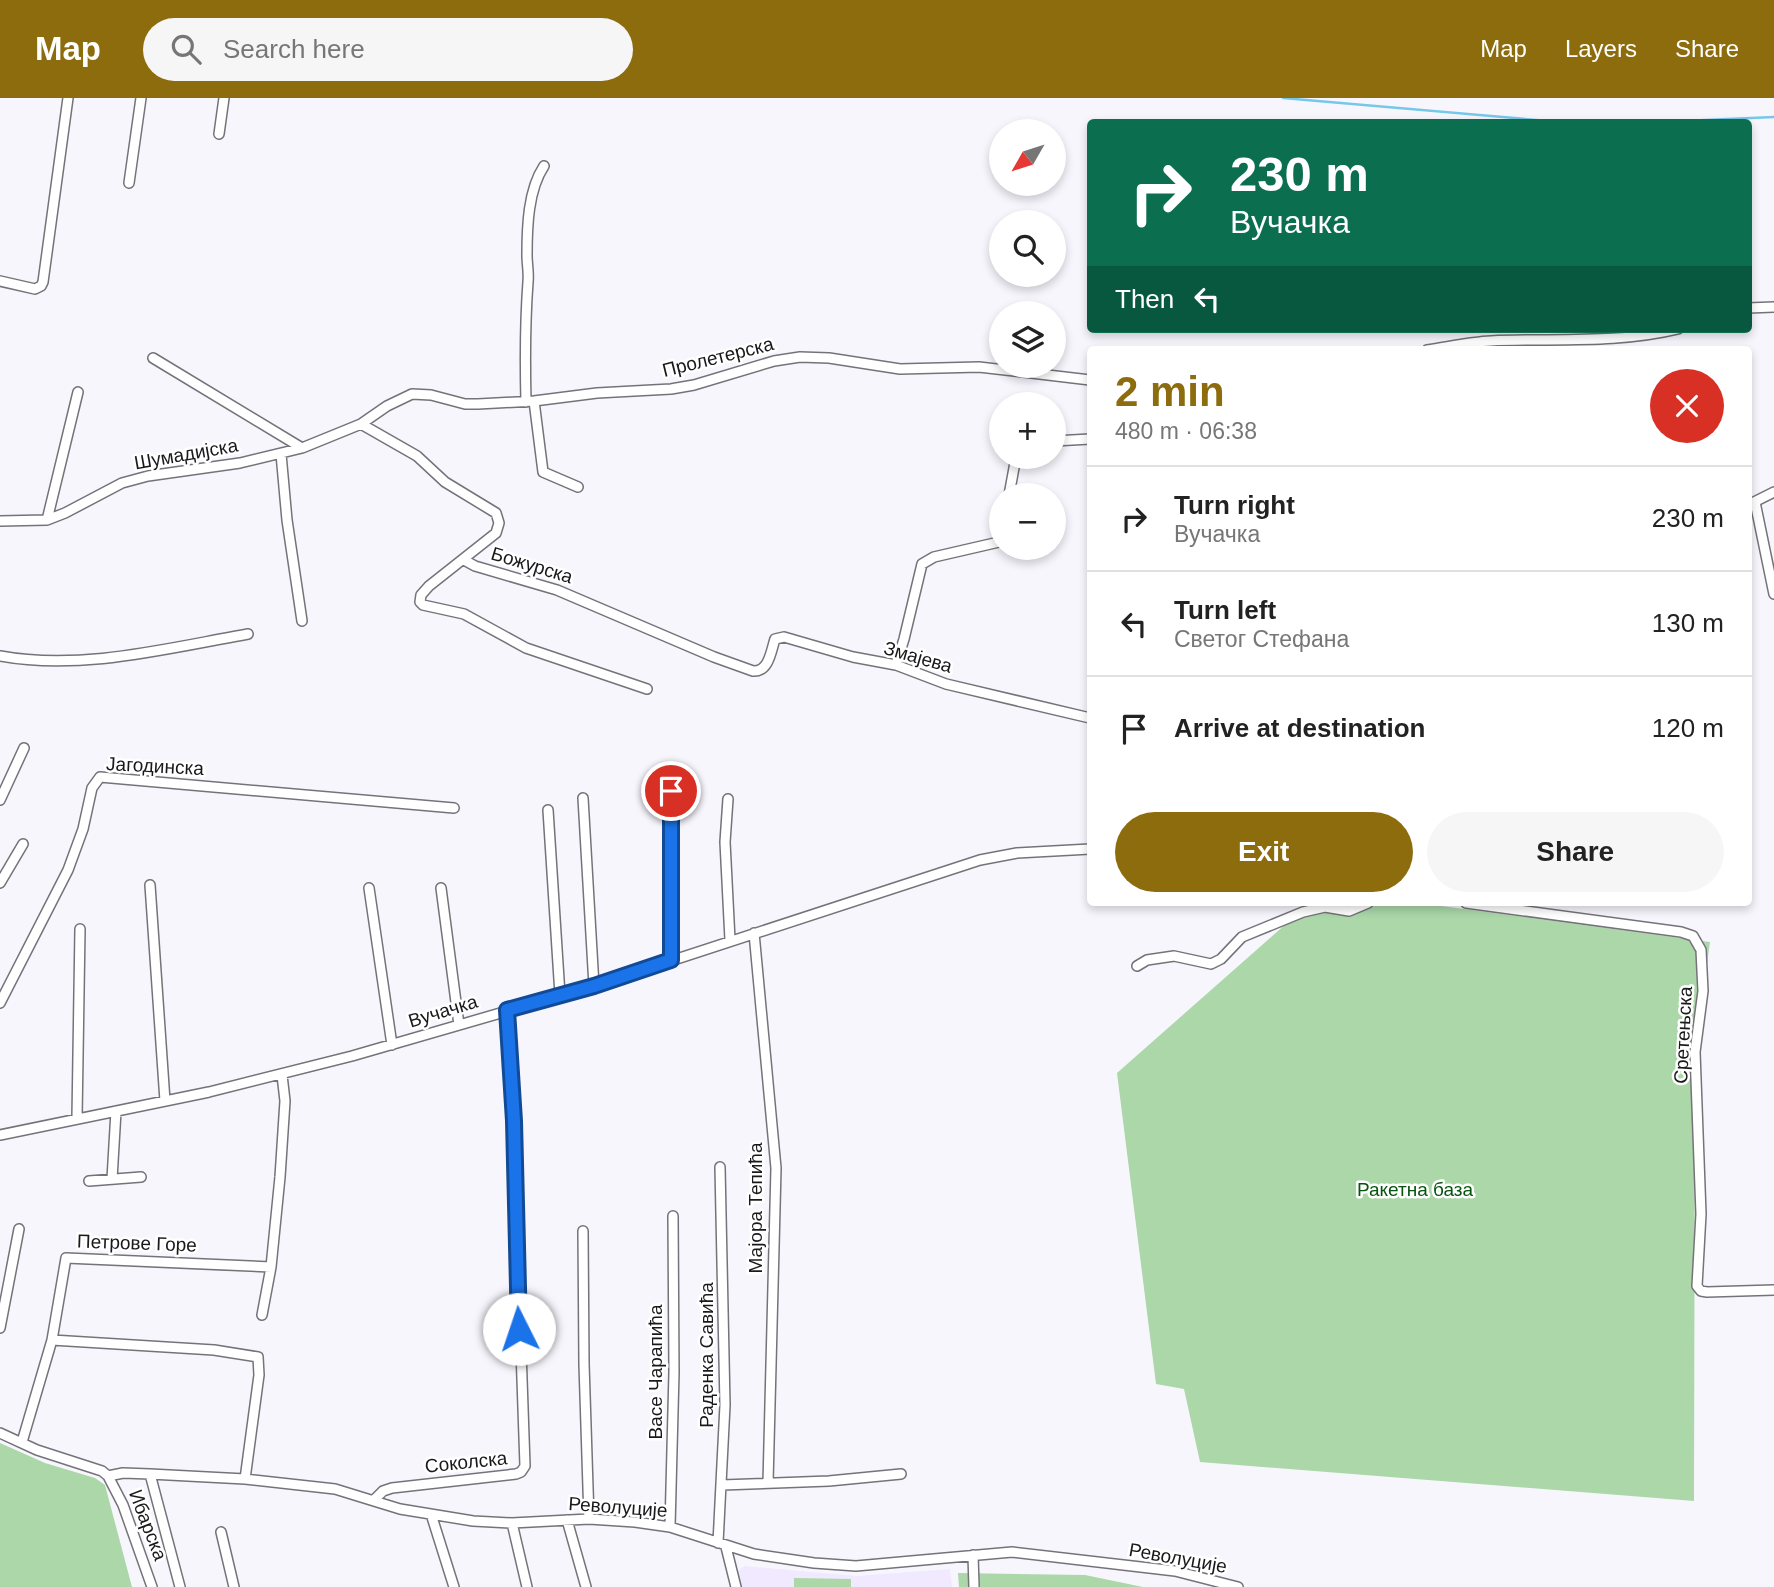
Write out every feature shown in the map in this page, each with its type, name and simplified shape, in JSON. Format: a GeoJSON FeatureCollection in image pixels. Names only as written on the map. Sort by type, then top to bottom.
{"type":"FeatureCollection","features":[{"type":"Feature","properties":{"kind":"street"},"geometry":{"type":"LineString","coordinates":[[0,281],[34,289],[43,282],[68,98]]}},
{"type":"Feature","properties":{"kind":"street"},"geometry":{"type":"LineString","coordinates":[[129,183],[141,98]]}},
{"type":"Feature","properties":{"kind":"street"},"geometry":{"type":"LineString","coordinates":[[219,134],[224,98]]}},
{"type":"Feature","properties":{"kind":"street"},"geometry":{"type":"LineString","coordinates":[[544,166],[538,175],[533,195],[527,255],[525,323],[530,401],[543,472],[578,487]]}},
{"type":"Feature","properties":{"kind":"street"},"geometry":{"type":"LineString","coordinates":[[1752,308],[1774,307]]}},
{"type":"Feature","properties":{"kind":"street"},"geometry":{"type":"LineString","coordinates":[[1455,346],[1489,341],[1602,339],[1661,333]]}},
{"type":"Feature","properties":{"kind":"street","name":"Пролетерска"},"geometry":{"type":"LineString","coordinates":[[302,449],[361,424],[387,406],[412,394],[431,395],[465,404],[671,389],[694,385],[774,361],[800,357],[829,358],[900,369],[979,367],[1087,380]]}},
{"type":"Feature","properties":{"kind":"street"},"geometry":{"type":"LineString","coordinates":[[153,358],[302,449]]}},
{"type":"Feature","properties":{"kind":"street"},"geometry":{"type":"LineString","coordinates":[[47,520],[78,392]]}},
{"type":"Feature","properties":{"kind":"street"},"geometry":{"type":"LineString","coordinates":[[361,424],[417,456],[445,482],[496,513],[499,523],[496,533],[464,560]]}},
{"type":"Feature","properties":{"kind":"street"},"geometry":{"type":"LineString","coordinates":[[1066,440],[1087,439]]}},
{"type":"Feature","properties":{"kind":"street","name":"Шумадијска"},"geometry":{"type":"LineString","coordinates":[[0,521],[47,520],[122,483],[302,449]]}},
{"type":"Feature","properties":{"kind":"street"},"geometry":{"type":"LineString","coordinates":[[281,454],[287,520],[302,621]]}},
{"type":"Feature","properties":{"kind":"street"},"geometry":{"type":"LineString","coordinates":[[1774,492],[1752,503],[1774,594]]}},
{"type":"Feature","properties":{"kind":"street"},"geometry":{"type":"LineString","coordinates":[[896,665],[922,564],[934,557],[989,544]]}},
{"type":"Feature","properties":{"kind":"street","name":"Божурска"},"geometry":{"type":"LineString","coordinates":[[647,689],[526,648],[464,614],[419,602],[421,595],[464,560],[475,566],[557,590],[714,657],[759,671]]}},
{"type":"Feature","properties":{"kind":"street"},"geometry":{"type":"LineString","coordinates":[[0,656],[95,659],[248,634]]}},
{"type":"Feature","properties":{"kind":"street","name":"Змајева"},"geometry":{"type":"LineString","coordinates":[[759,671],[766,666],[775,639],[779,636],[873,662],[896,665],[946,684],[1087,717]]}},
{"type":"Feature","properties":{"kind":"street"},"geometry":{"type":"LineString","coordinates":[[0,800],[24,748]]}},
{"type":"Feature","properties":{"kind":"street","name":"Јагодинска"},"geometry":{"type":"LineString","coordinates":[[0,1003],[68,870],[92,788],[100,777],[454,808]]}},
{"type":"Feature","properties":{"kind":"street"},"geometry":{"type":"LineString","coordinates":[[671,791],[671,960]]}},
{"type":"Feature","properties":{"kind":"street"},"geometry":{"type":"LineString","coordinates":[[583,798],[594,986]]}},
{"type":"Feature","properties":{"kind":"street"},"geometry":{"type":"LineString","coordinates":[[728,799],[725,842],[730,940]]}},
{"type":"Feature","properties":{"kind":"street"},"geometry":{"type":"LineString","coordinates":[[548,810],[560,995]]}},
{"type":"Feature","properties":{"kind":"street"},"geometry":{"type":"LineString","coordinates":[[0,883],[23,844]]}},
{"type":"Feature","properties":{"kind":"street","name":"Вучачка"},"geometry":{"type":"LineString","coordinates":[[0,1135],[282,1075],[392,1045],[594,986],[927,876],[1007,854],[1087,849]]}},
{"type":"Feature","properties":{"kind":"street"},"geometry":{"type":"LineString","coordinates":[[150,885],[165,1101]]}},
{"type":"Feature","properties":{"kind":"street"},"geometry":{"type":"LineString","coordinates":[[369,888],[392,1045]]}},
{"type":"Feature","properties":{"kind":"street"},"geometry":{"type":"LineString","coordinates":[[441,888],[459,1025]]}},
{"type":"Feature","properties":{"kind":"street"},"geometry":{"type":"LineString","coordinates":[[1137,966],[1147,960],[1174,956],[1211,964],[1242,937],[1303,912],[1325,907],[1349,911],[1361,906]]}},
{"type":"Feature","properties":{"kind":"street","name":"Сретењска"},"geometry":{"type":"LineString","coordinates":[[1488,906],[1681,932],[1692,936],[1701,950],[1703,991],[1695,1052],[1701,1214],[1697,1286],[1701,1291],[1707,1292],[1774,1290]]}},
{"type":"Feature","properties":{"kind":"street"},"geometry":{"type":"LineString","coordinates":[[77,1118],[79,929]]}},
{"type":"Feature","properties":{"kind":"street","name":"Мајора Тепића"},"geometry":{"type":"LineString","coordinates":[[754,933],[776,1168],[768,1483]]}},
{"type":"Feature","properties":{"kind":"street","name":"Соколска"},"geometry":{"type":"LineString","coordinates":[[374,1500],[383,1491],[393,1488],[516,1474],[525,1466],[517,1308],[513,1099],[507,1010]]}},
{"type":"Feature","properties":{"kind":"street"},"geometry":{"type":"LineString","coordinates":[[261,1315],[271,1268],[285,1101],[282,1075]]}},
{"type":"Feature","properties":{"kind":"street"},"geometry":{"type":"LineString","coordinates":[[112,1179],[116,1111]]}},
{"type":"Feature","properties":{"kind":"street","name":"Раденка Савића"},"geometry":{"type":"LineString","coordinates":[[720,1167],[725,1405],[722,1545],[736,1587]]}},
{"type":"Feature","properties":{"kind":"street"},"geometry":{"type":"LineString","coordinates":[[89,1181],[141,1177]]}},
{"type":"Feature","properties":{"kind":"street","name":"Васе Чарапића"},"geometry":{"type":"LineString","coordinates":[[670,1527],[674,1373],[673,1216]]}},
{"type":"Feature","properties":{"kind":"street"},"geometry":{"type":"LineString","coordinates":[[0,1328],[19,1229]]}},
{"type":"Feature","properties":{"kind":"street"},"geometry":{"type":"LineString","coordinates":[[583,1231],[589,1519]]}},
{"type":"Feature","properties":{"kind":"street","name":"Петрове Горе"},"geometry":{"type":"LineString","coordinates":[[22,1443],[52,1340],[66,1258],[271,1268]]}},
{"type":"Feature","properties":{"kind":"street"},"geometry":{"type":"LineString","coordinates":[[52,1340],[214,1350],[258,1357],[259,1376],[245,1479]]}},
{"type":"Feature","properties":{"kind":"street","name":"Револуције"},"geometry":{"type":"LineString","coordinates":[[0,1433],[61,1459],[102,1471],[108,1476],[123,1473],[245,1479],[335,1489],[400,1508],[473,1521],[512,1523],[589,1519],[670,1527],[706,1537],[722,1545],[793,1561],[856,1566],[1012,1552],[1175,1571],[1238,1587]]}},
{"type":"Feature","properties":{"kind":"street"},"geometry":{"type":"LineString","coordinates":[[150,1474],[180,1587]]}},
{"type":"Feature","properties":{"kind":"street"},"geometry":{"type":"LineString","coordinates":[[722,1485],[829,1481],[901,1474]]}},
{"type":"Feature","properties":{"kind":"street","name":"Ибарска"},"geometry":{"type":"LineString","coordinates":[[108,1476],[123,1505],[152,1587]]}},
{"type":"Feature","properties":{"kind":"street"},"geometry":{"type":"LineString","coordinates":[[431,1514],[454,1587]]}},
{"type":"Feature","properties":{"kind":"street"},"geometry":{"type":"LineString","coordinates":[[567,1520],[586,1587]]}},
{"type":"Feature","properties":{"kind":"street"},"geometry":{"type":"LineString","coordinates":[[512,1523],[527,1587]]}},
{"type":"Feature","properties":{"kind":"street"},"geometry":{"type":"LineString","coordinates":[[220,1532],[234,1587]]}},
{"type":"Feature","properties":{"kind":"street"},"geometry":{"type":"LineString","coordinates":[[973,1555],[974,1587]]}},
{"type":"Feature","properties":{"kind":"shaded area"},"geometry":{"type":"Polygon","coordinates":[[[744,1566],[857,1576],[950,1569],[952,1587],[741,1587],[737,1572],[744,1566]]]}},
{"type":"Feature","properties":{"kind":"green space","name":"Ракетна база"},"geometry":{"type":"Polygon","coordinates":[[[1370,906],[1441,906],[1710,942],[1695,1052],[1694,1501],[1200,1462],[1184,1389],[1156,1384],[1117,1073],[1287,923],[1321,911],[1355,914],[1370,906]]]}},
{"type":"Feature","properties":{"kind":"green space"},"geometry":{"type":"Polygon","coordinates":[[[0,1443],[45,1463],[95,1478],[105,1485],[132,1587],[0,1587],[0,1443]]]}},
{"type":"Feature","properties":{"kind":"green space"},"geometry":{"type":"Polygon","coordinates":[[[958,1573],[1085,1575],[1143,1587],[959,1587],[958,1573]]]}},
{"type":"Feature","properties":{"kind":"green space"},"geometry":{"type":"Polygon","coordinates":[[[794,1578],[851,1579],[851,1587],[794,1587],[794,1578]]]}},
{"type":"Feature","properties":{"kind":"waterway"},"geometry":{"type":"LineString","coordinates":[[1283,98],[1525,119]]}},
{"type":"Feature","properties":{"kind":"waterway"},"geometry":{"type":"LineString","coordinates":[[1728,119],[1774,117]]}},
{"type":"Feature","properties":{"kind":"route"},"geometry":{"type":"LineString","coordinates":[[519,1329],[514,1121],[507,1010],[594,986],[671,960],[671,791]]}}]}
